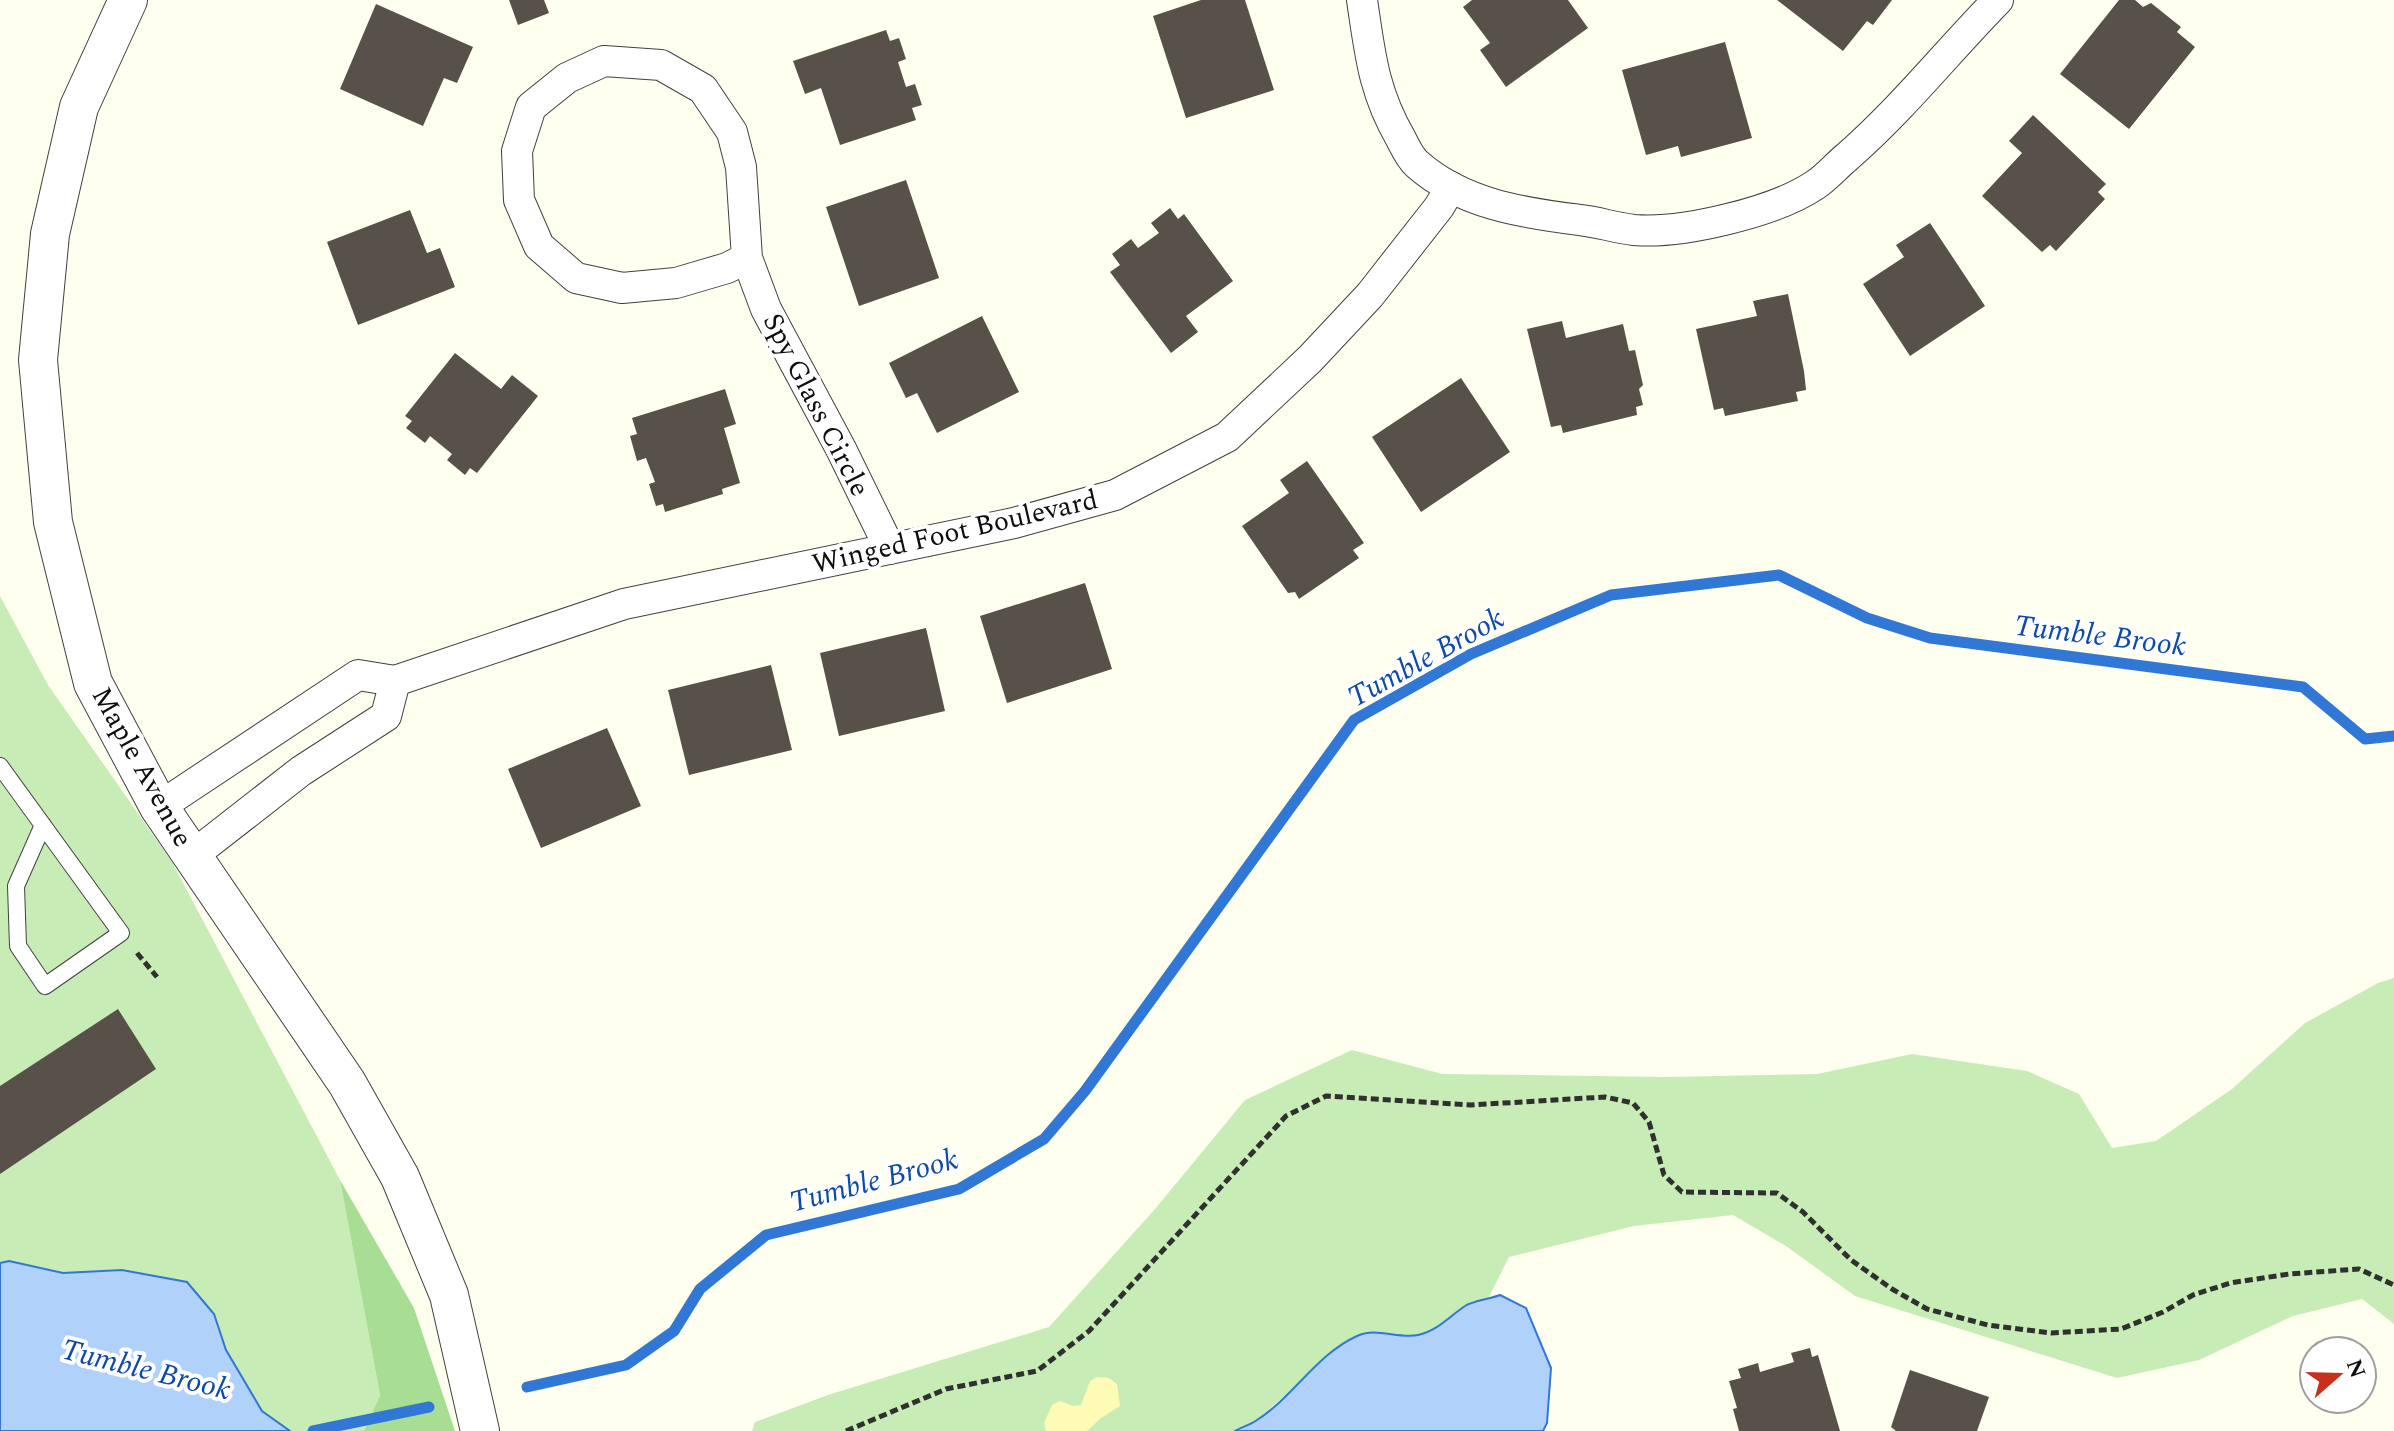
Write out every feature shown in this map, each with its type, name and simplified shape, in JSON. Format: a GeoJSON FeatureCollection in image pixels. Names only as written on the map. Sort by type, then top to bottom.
{"type":"FeatureCollection","features":[{"type":"Feature","properties":{"kind":"street","name":"Maple Avenue"},"geometry":{"type":"LineString","coordinates":[[128,0],[79,107],[50,234],[38,360],[53,522],[93,683],[159,807],[347,1083],[400,1177],[449,1295],[480,1431]]}},
{"type":"Feature","properties":{"kind":"street"},"geometry":{"type":"LineString","coordinates":[[1362,0],[1371,65],[1384,110],[1415,163],[1451,187],[1505,210],[1594,221],[1634,230],[1675,228],[1723,220],[1770,206],[1814,186],[1897,113],[1959,40],[1998,0]]}},
{"type":"Feature","properties":{"kind":"street","name":"Spy Glass Circle"},"geometry":{"type":"LineString","coordinates":[[747,258],[727,268],[676,283],[622,288],[576,278],[539,246],[519,200],[517,151],[531,107],[567,78],[604,61],[661,65],[703,89],[732,132],[741,167],[747,258],[766,309],[890,549]]}},
{"type":"Feature","properties":{"kind":"street","name":"Winged Foot Boulevard"},"geometry":{"type":"LineString","coordinates":[[159,807],[358,675],[395,681],[624,604],[1014,523],[1115,495],[1227,437],[1310,359],[1370,295],[1451,187]]}},
{"type":"Feature","properties":{"kind":"street"},"geometry":{"type":"LineString","coordinates":[[192,856],[301,771],[386,716],[395,681]]}},
{"type":"Feature","properties":{"kind":"lane"},"geometry":{"type":"LineString","coordinates":[[0,766],[43,825],[121,933],[45,986],[18,946],[16,886],[43,825]]}},
{"type":"Feature","properties":{"kind":"path"},"geometry":{"type":"LineString","coordinates":[[846,1431],[946,1389],[1037,1371],[1089,1331],[1286,1116],[1326,1096],[1471,1105],[1605,1097],[1633,1103],[1649,1122],[1664,1175],[1682,1192],[1777,1193],[1803,1212],[1851,1260],[1892,1289],[1927,1309],[1988,1325],[2051,1333],[2121,1329],[2163,1312],[2193,1295],[2230,1283],[2289,1274],[2359,1269],[2394,1285]]}},
{"type":"Feature","properties":{"kind":"green space"},"geometry":{"type":"Polygon","coordinates":[[[0,596],[48,685],[172,862],[340,1180],[380,1395],[364,1431],[0,1431],[0,596]]]}},
{"type":"Feature","properties":{"kind":"green space"},"geometry":{"type":"Polygon","coordinates":[[[2394,978],[2394,1324],[2362,1299],[2293,1316],[2199,1360],[2117,1378],[1855,1296],[1786,1246],[1733,1215],[1634,1226],[1509,1257],[1487,1301],[1467,1304],[1443,1323],[1422,1334],[1401,1337],[1382,1333],[1360,1334],[1339,1347],[1257,1420],[1235,1431],[752,1431],[755,1422],[828,1395],[1049,1327],[1155,1209],[1245,1100],[1352,1050],[1442,1074],[1667,1077],[1817,1074],[1912,1054],[2027,1071],[2079,1094],[2112,1148],[2156,1141],[2232,1089],[2305,1023],[2378,983],[2394,978]]]}},
{"type":"Feature","properties":{"kind":"green space"},"geometry":{"type":"Polygon","coordinates":[[[340,1180],[414,1308],[455,1431],[364,1431],[380,1395],[340,1180]]]}},
{"type":"Feature","properties":{"kind":"sand"},"geometry":{"type":"Polygon","coordinates":[[[1097,1377],[1109,1378],[1117,1384],[1120,1406],[1087,1431],[1046,1431],[1044,1423],[1052,1405],[1060,1401],[1073,1406],[1081,1405],[1090,1381],[1097,1377]]]}},
{"type":"Feature","properties":{"kind":"water"},"geometry":{"type":"Polygon","coordinates":[[[9,1261],[63,1273],[122,1270],[187,1282],[214,1314],[226,1350],[262,1411],[290,1431],[0,1431],[0,1263],[9,1261]]]}},
{"type":"Feature","properties":{"kind":"water"},"geometry":{"type":"Polygon","coordinates":[[[1500,1295],[1526,1308],[1551,1368],[1547,1423],[1543,1431],[1235,1431],[1270,1411],[1317,1364],[1357,1336],[1425,1333],[1468,1304],[1500,1295]]]}},
{"type":"Feature","properties":{"kind":"building"},"geometry":{"type":"Polygon","coordinates":[[[509,0],[544,0],[549,13],[518,25],[509,0]]]}},
{"type":"Feature","properties":{"kind":"building"},"geometry":{"type":"Polygon","coordinates":[[[1201,0],[1245,0],[1274,90],[1186,118],[1153,16],[1201,0]]]}},
{"type":"Feature","properties":{"kind":"building"},"geometry":{"type":"Polygon","coordinates":[[[1472,0],[1568,0],[1588,28],[1506,87],[1480,50],[1490,43],[1463,7],[1472,0]]]}},
{"type":"Feature","properties":{"kind":"building"},"geometry":{"type":"Polygon","coordinates":[[[1777,0],[1892,0],[1873,25],[1867,21],[1843,51],[1777,0]]]}},
{"type":"Feature","properties":{"kind":"building"},"geometry":{"type":"Polygon","coordinates":[[[2119,0],[2135,0],[2143,7],[2151,3],[2181,27],[2177,32],[2195,47],[2129,129],[2060,74],[2119,0]]]}},
{"type":"Feature","properties":{"kind":"building"},"geometry":{"type":"Polygon","coordinates":[[[376,4],[473,47],[457,83],[444,78],[423,126],[340,89],[376,4]]]}},
{"type":"Feature","properties":{"kind":"building"},"geometry":{"type":"Polygon","coordinates":[[[886,30],[890,41],[899,38],[906,59],[898,62],[906,87],[915,84],[922,105],[912,108],[916,120],[840,145],[821,88],[805,94],[793,61],[886,30]]]}},
{"type":"Feature","properties":{"kind":"building"},"geometry":{"type":"Polygon","coordinates":[[[1725,42],[1752,138],[1681,157],[1678,146],[1646,155],[1622,70],[1725,42]]]}},
{"type":"Feature","properties":{"kind":"building"},"geometry":{"type":"Polygon","coordinates":[[[2033,115],[2106,184],[2098,192],[2105,199],[2056,251],[2050,245],[2042,252],[1982,196],[2022,153],[2009,141],[2033,115]]]}},
{"type":"Feature","properties":{"kind":"building"},"geometry":{"type":"Polygon","coordinates":[[[906,180],[939,278],[859,306],[826,207],[906,180]]]}},
{"type":"Feature","properties":{"kind":"building"},"geometry":{"type":"Polygon","coordinates":[[[1170,208],[1178,219],[1184,214],[1233,281],[1186,316],[1198,332],[1171,353],[1110,272],[1120,265],[1112,254],[1131,239],[1138,248],[1159,233],[1151,223],[1170,208]]]}},
{"type":"Feature","properties":{"kind":"building"},"geometry":{"type":"Polygon","coordinates":[[[410,210],[427,253],[440,248],[455,287],[358,325],[327,242],[410,210]]]}},
{"type":"Feature","properties":{"kind":"building"},"geometry":{"type":"Polygon","coordinates":[[[1930,223],[1985,306],[1910,356],[1863,284],[1904,257],[1896,245],[1930,223]]]}},
{"type":"Feature","properties":{"kind":"building"},"geometry":{"type":"Polygon","coordinates":[[[1788,294],[1806,390],[1796,392],[1798,401],[1725,416],[1723,408],[1714,410],[1696,329],[1757,316],[1753,301],[1788,294]]]}},
{"type":"Feature","properties":{"kind":"building"},"geometry":{"type":"Polygon","coordinates":[[[982,316],[1019,392],[937,433],[917,393],[906,398],[889,363],[982,316]]]}},
{"type":"Feature","properties":{"kind":"building"},"geometry":{"type":"Polygon","coordinates":[[[1562,321],[1566,338],[1623,324],[1629,351],[1635,350],[1643,385],[1639,389],[1643,405],[1636,407],[1637,415],[1563,433],[1561,425],[1551,427],[1527,329],[1562,321]]]}},
{"type":"Feature","properties":{"kind":"building"},"geometry":{"type":"Polygon","coordinates":[[[455,353],[501,389],[512,375],[538,396],[477,473],[470,468],[465,475],[447,460],[452,454],[430,436],[425,443],[406,428],[412,421],[405,416],[455,353]]]}},
{"type":"Feature","properties":{"kind":"building"},"geometry":{"type":"Polygon","coordinates":[[[1461,378],[1510,452],[1421,512],[1372,437],[1461,378]]]}},
{"type":"Feature","properties":{"kind":"building"},"geometry":{"type":"Polygon","coordinates":[[[725,389],[736,424],[724,428],[740,483],[722,489],[723,494],[665,512],[663,504],[656,506],[649,484],[655,482],[646,458],[637,461],[630,436],[637,434],[632,418],[725,389]]]}},
{"type":"Feature","properties":{"kind":"building"},"geometry":{"type":"Polygon","coordinates":[[[1307,461],[1364,543],[1353,550],[1359,558],[1299,599],[1295,592],[1288,593],[1242,526],[1289,493],[1280,480],[1307,461]]]}},
{"type":"Feature","properties":{"kind":"building"},"geometry":{"type":"Polygon","coordinates":[[[1085,583],[1112,669],[1007,703],[980,616],[1085,583]]]}},
{"type":"Feature","properties":{"kind":"building"},"geometry":{"type":"Polygon","coordinates":[[[926,628],[945,711],[839,736],[820,653],[926,628]]]}},
{"type":"Feature","properties":{"kind":"building"},"geometry":{"type":"Polygon","coordinates":[[[771,665],[792,750],[689,775],[668,690],[771,665]]]}},
{"type":"Feature","properties":{"kind":"building"},"geometry":{"type":"Polygon","coordinates":[[[607,728],[641,806],[541,848],[508,769],[607,728]]]}},
{"type":"Feature","properties":{"kind":"building"},"geometry":{"type":"Polygon","coordinates":[[[118,1009],[156,1069],[0,1174],[0,1086],[118,1009]]]}},
{"type":"Feature","properties":{"kind":"building"},"geometry":{"type":"Polygon","coordinates":[[[1810,1348],[1812,1357],[1818,1355],[1840,1431],[1739,1431],[1733,1409],[1737,1408],[1729,1381],[1741,1378],[1738,1369],[1758,1363],[1760,1372],[1794,1362],[1791,1353],[1810,1348]]]}},
{"type":"Feature","properties":{"kind":"building"},"geometry":{"type":"Polygon","coordinates":[[[1910,1370],[1989,1397],[1977,1431],[1896,1431],[1891,1427],[1910,1370]]]}},
{"type":"Feature","properties":{"kind":"waterway","name":"Tumble Brook"},"geometry":{"type":"LineString","coordinates":[[527,1387],[626,1365],[674,1331],[700,1289],[766,1235],[959,1189],[1044,1139],[1085,1091],[1354,720],[1471,654],[1611,595],[1779,575],[1867,618],[1930,638],[2303,687],[2365,739],[2394,736]]}},
{"type":"Feature","properties":{"kind":"waterway","name":"Tumble Brook"},"geometry":{"type":"LineString","coordinates":[[313,1431],[429,1407]]}}]}
